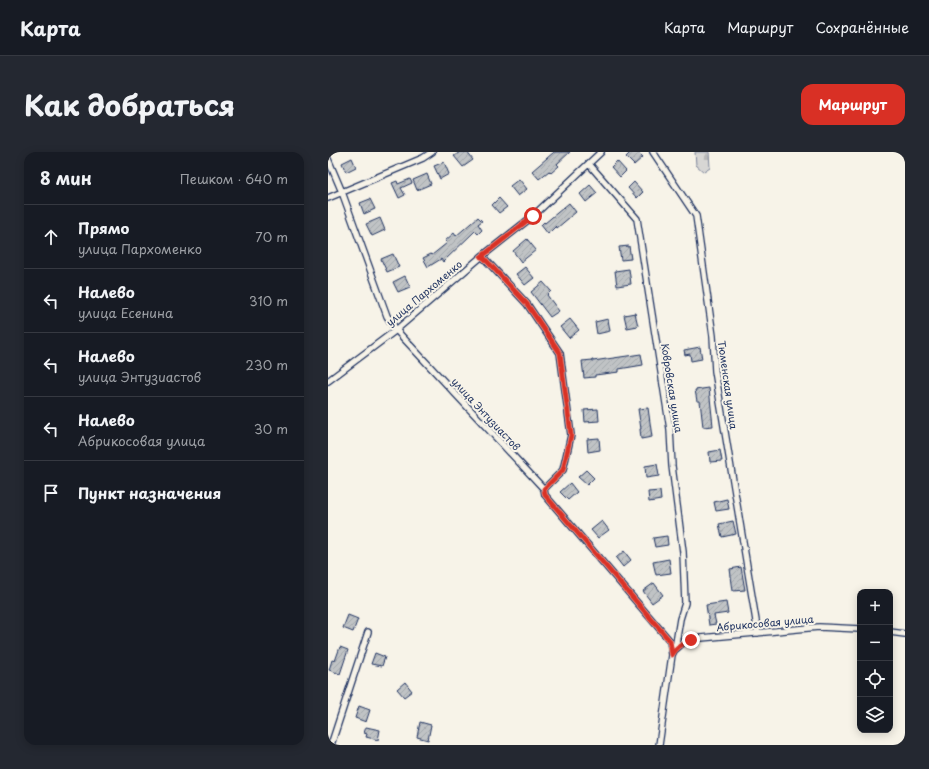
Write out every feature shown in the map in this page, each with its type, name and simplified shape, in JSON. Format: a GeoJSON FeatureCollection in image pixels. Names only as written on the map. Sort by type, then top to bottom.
{"type":"FeatureCollection","features":[{"type":"Feature","properties":{"kind":"street"},"geometry":{"type":"LineString","coordinates":[[328,198],[423,158],[432,152]]}},
{"type":"Feature","properties":{"kind":"street","name":"улица Пархоменко"},"geometry":{"type":"LineString","coordinates":[[328,381],[396,330],[481,257],[533,216],[601,152]]}},
{"type":"Feature","properties":{"kind":"street","name":"Тюменская улица"},"geometry":{"type":"LineString","coordinates":[[654,152],[696,216],[712,336],[715,371],[758,633]]}},
{"type":"Feature","properties":{"kind":"street","name":"улица Энтузиастов"},"geometry":{"type":"LineString","coordinates":[[328,159],[342,192],[387,316],[396,330],[544,489],[545,495],[670,641],[672,655]]}},
{"type":"Feature","properties":{"kind":"street","name":"Ковровская улица"},"geometry":{"type":"LineString","coordinates":[[589,164],[637,219],[670,429],[672,466],[683,552],[685,603],[680,619],[675,649],[672,655]]}},
{"type":"Feature","properties":{"kind":"street"},"geometry":{"type":"LineString","coordinates":[[481,257],[484,258],[527,304],[560,353],[571,435],[563,470],[544,489]]}},
{"type":"Feature","properties":{"kind":"street","name":"Абрикосовая улица"},"geometry":{"type":"LineString","coordinates":[[675,649],[691,640],[819,627],[857,629]]}},
{"type":"Feature","properties":{"kind":"street"},"geometry":{"type":"LineString","coordinates":[[332,745],[368,632]]}},
{"type":"Feature","properties":{"kind":"street"},"geometry":{"type":"LineString","coordinates":[[893,632],[905,634]]}},
{"type":"Feature","properties":{"kind":"street"},"geometry":{"type":"LineString","coordinates":[[659,745],[672,655]]}},
{"type":"Feature","properties":{"kind":"green space"},"geometry":{"type":"Polygon","coordinates":[[[695,152],[709,152],[710,168],[704,172],[696,165],[695,152]]]}},
{"type":"Feature","properties":{"kind":"building"},"geometry":{"type":"Polygon","coordinates":[[[460,152],[467,152],[473,160],[463,167],[454,156],[460,152]]]}},
{"type":"Feature","properties":{"kind":"building"},"geometry":{"type":"Polygon","coordinates":[[[554,152],[570,152],[557,164],[559,166],[551,173],[549,171],[539,179],[532,171],[554,152]]]}},
{"type":"Feature","properties":{"kind":"building"},"geometry":{"type":"Polygon","coordinates":[[[631,152],[638,152],[643,157],[634,165],[626,157],[631,152]]]}},
{"type":"Feature","properties":{"kind":"building"},"geometry":{"type":"Polygon","coordinates":[[[352,158],[356,167],[346,172],[342,163],[352,158]]]}},
{"type":"Feature","properties":{"kind":"building"},"geometry":{"type":"Polygon","coordinates":[[[617,161],[626,171],[620,177],[611,167],[617,161]]]}},
{"type":"Feature","properties":{"kind":"building"},"geometry":{"type":"Polygon","coordinates":[[[444,162],[449,174],[440,179],[434,166],[444,162]]]}},
{"type":"Feature","properties":{"kind":"building"},"geometry":{"type":"Polygon","coordinates":[[[427,174],[431,184],[417,190],[413,180],[427,174]]]}},
{"type":"Feature","properties":{"kind":"building"},"geometry":{"type":"Polygon","coordinates":[[[410,179],[412,183],[401,188],[405,195],[399,198],[392,183],[397,181],[398,184],[410,179]]]}},
{"type":"Feature","properties":{"kind":"building"},"geometry":{"type":"Polygon","coordinates":[[[519,179],[527,189],[518,196],[510,186],[519,179]]]}},
{"type":"Feature","properties":{"kind":"building"},"geometry":{"type":"Polygon","coordinates":[[[634,182],[643,192],[637,198],[628,188],[634,182]]]}},
{"type":"Feature","properties":{"kind":"building"},"geometry":{"type":"Polygon","coordinates":[[[590,185],[597,193],[586,202],[580,194],[590,185]]]}},
{"type":"Feature","properties":{"kind":"building"},"geometry":{"type":"Polygon","coordinates":[[[499,198],[507,207],[499,213],[492,205],[499,198]]]}},
{"type":"Feature","properties":{"kind":"building"},"geometry":{"type":"Polygon","coordinates":[[[370,199],[375,209],[364,214],[360,203],[370,199]]]}},
{"type":"Feature","properties":{"kind":"building"},"geometry":{"type":"Polygon","coordinates":[[[569,203],[576,212],[557,228],[556,226],[548,234],[541,225],[569,203]]]}},
{"type":"Feature","properties":{"kind":"building"},"geometry":{"type":"Polygon","coordinates":[[[478,217],[482,221],[478,224],[482,230],[478,234],[475,231],[443,262],[441,259],[428,267],[423,258],[431,254],[432,255],[447,243],[445,241],[454,233],[456,236],[478,217]]]}},
{"type":"Feature","properties":{"kind":"building"},"geometry":{"type":"Polygon","coordinates":[[[380,218],[385,230],[372,236],[366,224],[380,218]]]}},
{"type":"Feature","properties":{"kind":"building"},"geometry":{"type":"Polygon","coordinates":[[[527,239],[536,250],[521,262],[513,251],[527,239]]]}},
{"type":"Feature","properties":{"kind":"building"},"geometry":{"type":"Polygon","coordinates":[[[629,246],[631,259],[621,260],[619,247],[629,246]]]}},
{"type":"Feature","properties":{"kind":"building"},"geometry":{"type":"Polygon","coordinates":[[[393,254],[399,267],[387,272],[381,259],[393,254]]]}},
{"type":"Feature","properties":{"kind":"building"},"geometry":{"type":"Polygon","coordinates":[[[525,267],[534,278],[525,285],[516,274],[525,267]]]}},
{"type":"Feature","properties":{"kind":"building"},"geometry":{"type":"Polygon","coordinates":[[[629,269],[631,284],[617,286],[615,271],[629,269]]]}},
{"type":"Feature","properties":{"kind":"building"},"geometry":{"type":"Polygon","coordinates":[[[405,276],[410,287],[398,292],[393,282],[405,276]]]}},
{"type":"Feature","properties":{"kind":"building"},"geometry":{"type":"Polygon","coordinates":[[[543,282],[551,291],[547,295],[559,311],[550,317],[531,292],[543,282]]]}},
{"type":"Feature","properties":{"kind":"building"},"geometry":{"type":"Polygon","coordinates":[[[635,313],[638,326],[627,328],[624,315],[635,313]]]}},
{"type":"Feature","properties":{"kind":"building"},"geometry":{"type":"Polygon","coordinates":[[[570,319],[579,330],[569,338],[560,327],[570,319]]]}},
{"type":"Feature","properties":{"kind":"building"},"geometry":{"type":"Polygon","coordinates":[[[608,319],[610,331],[597,334],[595,322],[608,319]]]}},
{"type":"Feature","properties":{"kind":"building"},"geometry":{"type":"Polygon","coordinates":[[[700,347],[702,359],[691,361],[690,354],[685,355],[684,350],[700,347]]]}},
{"type":"Feature","properties":{"kind":"building"},"geometry":{"type":"Polygon","coordinates":[[[641,354],[643,365],[619,369],[619,372],[584,378],[582,361],[593,361],[641,354]]]}},
{"type":"Feature","properties":{"kind":"building"},"geometry":{"type":"Polygon","coordinates":[[[709,388],[713,426],[703,427],[700,401],[697,401],[695,390],[709,388]]]}},
{"type":"Feature","properties":{"kind":"building"},"geometry":{"type":"Polygon","coordinates":[[[648,408],[652,437],[641,439],[638,409],[648,408]]]}},
{"type":"Feature","properties":{"kind":"building"},"geometry":{"type":"Polygon","coordinates":[[[598,409],[599,421],[585,422],[584,410],[598,409]]]}},
{"type":"Feature","properties":{"kind":"building"},"geometry":{"type":"Polygon","coordinates":[[[599,438],[600,450],[588,452],[587,439],[599,438]]]}},
{"type":"Feature","properties":{"kind":"building"},"geometry":{"type":"Polygon","coordinates":[[[720,450],[722,461],[710,462],[709,452],[720,450]]]}},
{"type":"Feature","properties":{"kind":"building"},"geometry":{"type":"Polygon","coordinates":[[[657,464],[659,476],[646,478],[645,466],[657,464]]]}},
{"type":"Feature","properties":{"kind":"building"},"geometry":{"type":"Polygon","coordinates":[[[586,470],[594,478],[587,485],[578,477],[586,470]]]}},
{"type":"Feature","properties":{"kind":"building"},"geometry":{"type":"Polygon","coordinates":[[[570,483],[577,492],[568,500],[560,492],[570,483]]]}},
{"type":"Feature","properties":{"kind":"building"},"geometry":{"type":"Polygon","coordinates":[[[660,491],[661,500],[649,502],[648,492],[660,491]]]}},
{"type":"Feature","properties":{"kind":"building"},"geometry":{"type":"Polygon","coordinates":[[[727,499],[729,509],[716,511],[714,502],[727,499]]]}},
{"type":"Feature","properties":{"kind":"building"},"geometry":{"type":"Polygon","coordinates":[[[602,521],[609,530],[598,538],[591,530],[602,521]]]}},
{"type":"Feature","properties":{"kind":"building"},"geometry":{"type":"Polygon","coordinates":[[[733,521],[736,534],[722,537],[719,524],[733,521]]]}},
{"type":"Feature","properties":{"kind":"building"},"geometry":{"type":"Polygon","coordinates":[[[667,536],[668,545],[655,547],[653,538],[667,536]]]}},
{"type":"Feature","properties":{"kind":"building"},"geometry":{"type":"Polygon","coordinates":[[[624,551],[631,560],[623,567],[616,558],[624,551]]]}},
{"type":"Feature","properties":{"kind":"building"},"geometry":{"type":"Polygon","coordinates":[[[669,559],[671,573],[656,575],[653,562],[669,559]]]}},
{"type":"Feature","properties":{"kind":"building"},"geometry":{"type":"Polygon","coordinates":[[[741,567],[745,590],[733,591],[730,569],[741,567]]]}},
{"type":"Feature","properties":{"kind":"building"},"geometry":{"type":"Polygon","coordinates":[[[654,583],[663,595],[652,603],[643,591],[654,583]]]}},
{"type":"Feature","properties":{"kind":"building"},"geometry":{"type":"Polygon","coordinates":[[[726,602],[728,613],[714,615],[716,624],[709,625],[706,605],[726,602]]]}},
{"type":"Feature","properties":{"kind":"building"},"geometry":{"type":"Polygon","coordinates":[[[348,615],[358,619],[353,632],[343,628],[348,615]]]}},
{"type":"Feature","properties":{"kind":"building"},"geometry":{"type":"Polygon","coordinates":[[[340,647],[348,650],[340,674],[329,670],[332,660],[335,661],[340,647]]]}},
{"type":"Feature","properties":{"kind":"building"},"geometry":{"type":"Polygon","coordinates":[[[375,653],[385,657],[382,666],[371,664],[375,653]]]}},
{"type":"Feature","properties":{"kind":"building"},"geometry":{"type":"Polygon","coordinates":[[[405,682],[412,691],[404,697],[397,689],[405,682]]]}},
{"type":"Feature","properties":{"kind":"building"},"geometry":{"type":"Polygon","coordinates":[[[359,706],[370,710],[366,722],[355,718],[359,706]]]}},
{"type":"Feature","properties":{"kind":"building"},"geometry":{"type":"Polygon","coordinates":[[[420,722],[431,725],[428,740],[417,737],[420,722]]]}},
{"type":"Feature","properties":{"kind":"building"},"geometry":{"type":"Polygon","coordinates":[[[366,727],[380,730],[378,740],[366,737],[367,734],[364,733],[366,727]]]}},
{"type":"Feature","properties":{"kind":"route"},"geometry":{"type":"LineString","coordinates":[[533,216],[481,257],[484,258],[527,304],[560,353],[571,435],[563,470],[544,489],[545,495],[670,641],[672,655],[675,649],[680,645],[691,640]]}}]}
